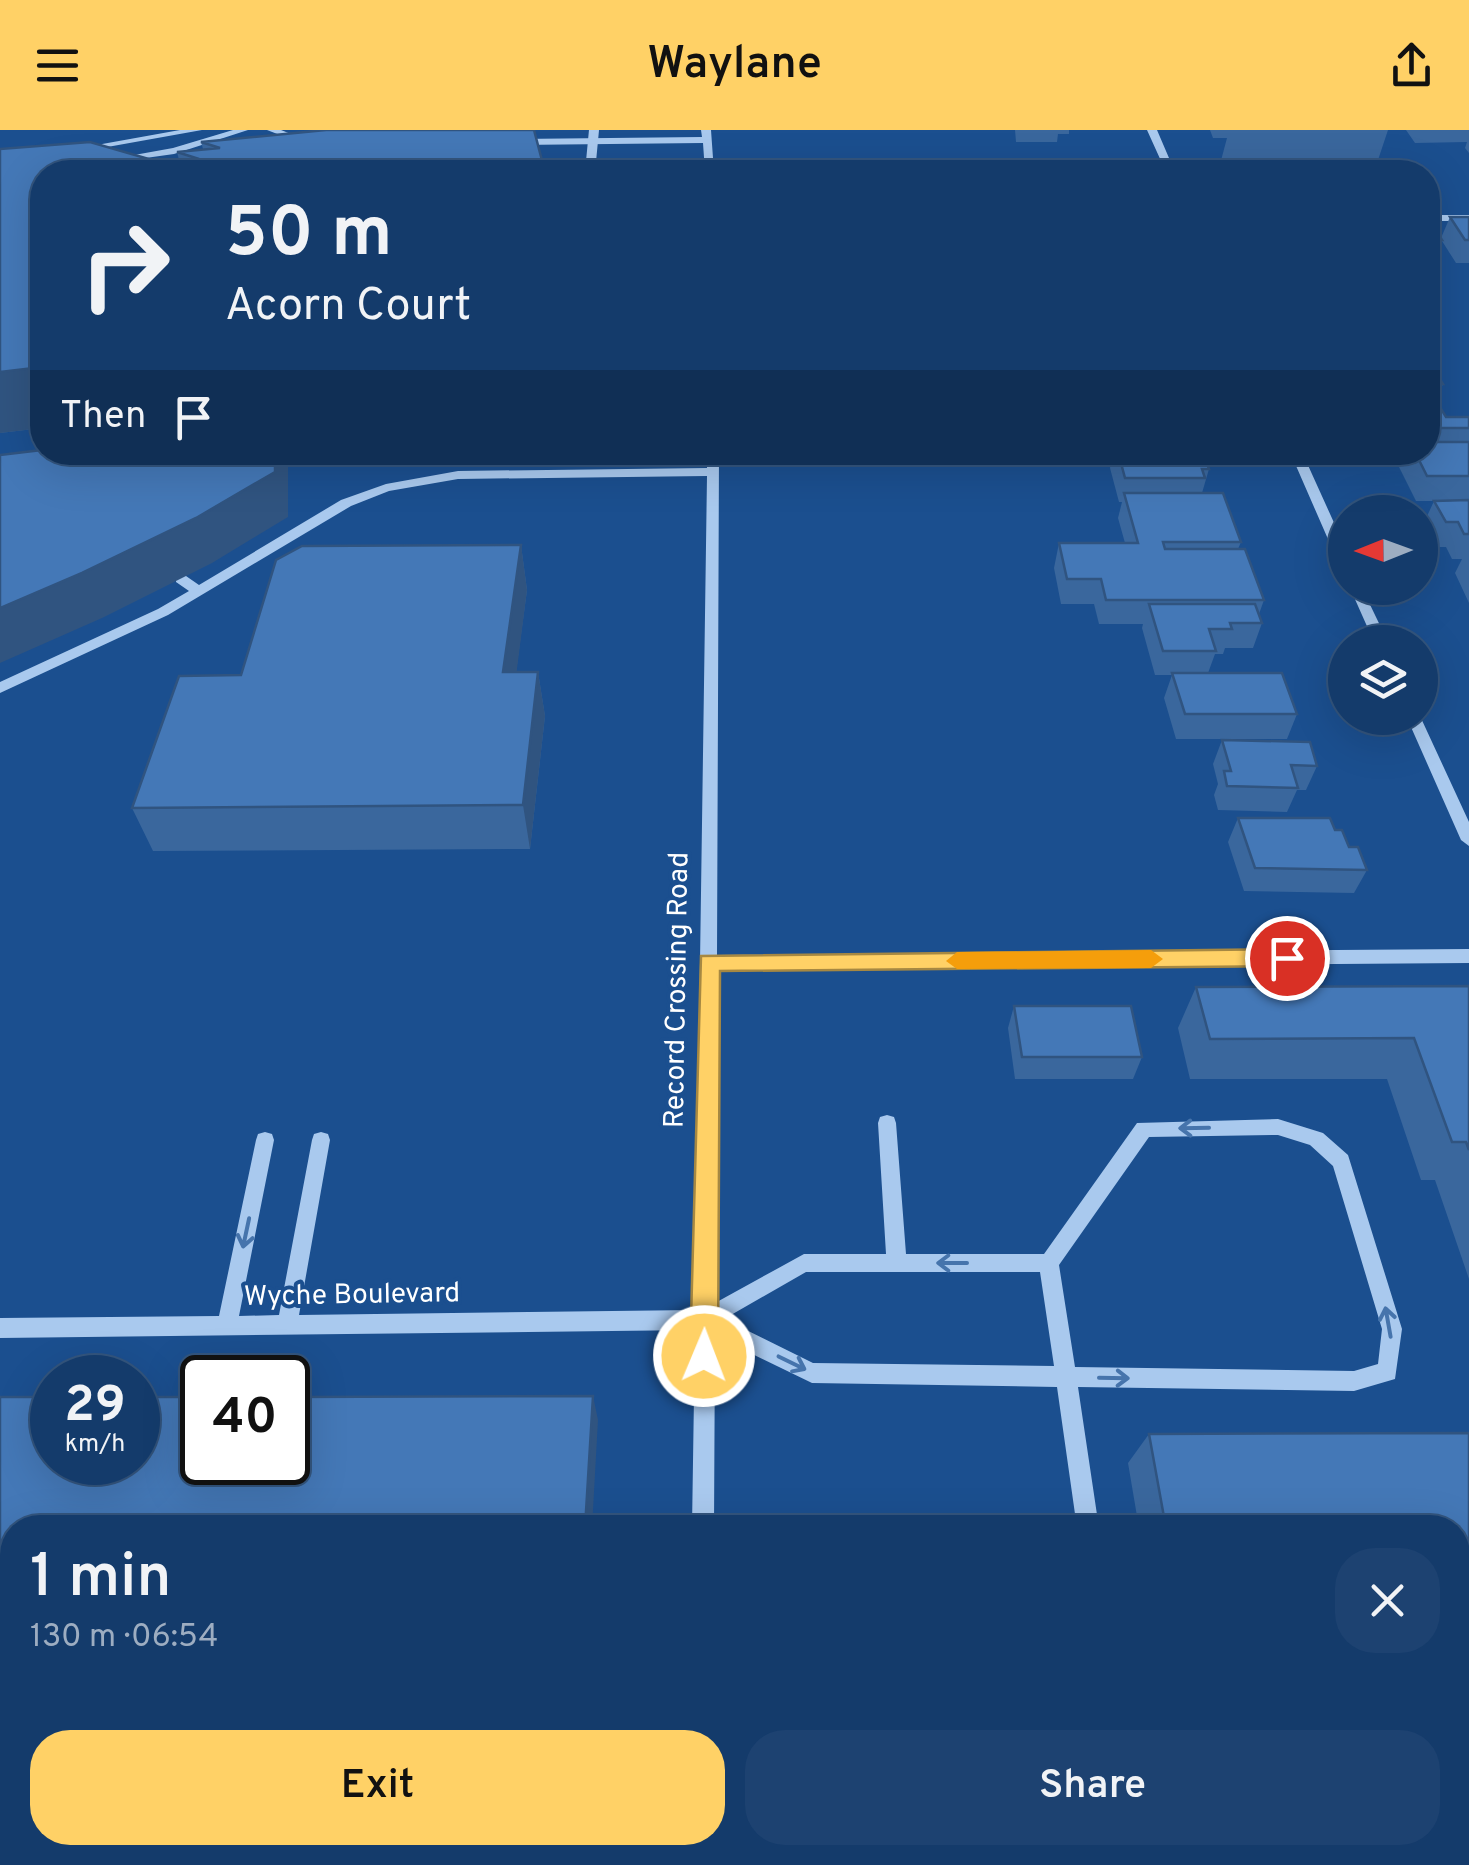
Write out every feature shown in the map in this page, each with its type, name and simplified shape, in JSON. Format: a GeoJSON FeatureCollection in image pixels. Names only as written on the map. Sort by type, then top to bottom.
{"type":"FeatureCollection","features":[{"type":"Feature","properties":{"kind":"street"},"geometry":{"type":"LineString","coordinates":[[83,160],[70,149],[155,140],[198,130]]}},
{"type":"Feature","properties":{"kind":"street"},"geometry":{"type":"LineString","coordinates":[[109,160],[174,151],[243,130]]}},
{"type":"Feature","properties":{"kind":"street"},"geometry":{"type":"LineString","coordinates":[[272,130],[316,142]]}},
{"type":"Feature","properties":{"kind":"street"},"geometry":{"type":"LineString","coordinates":[[591,160],[594,130]]}},
{"type":"Feature","properties":{"kind":"street"},"geometry":{"type":"LineString","coordinates":[[1152,130],[1166,160]]}},
{"type":"Feature","properties":{"kind":"street"},"geometry":{"type":"LineString","coordinates":[[503,142],[523,136],[706,135],[709,160]]}},
{"type":"Feature","properties":{"kind":"street"},"geometry":{"type":"LineString","coordinates":[[1440,218],[1469,218]]}},
{"type":"Feature","properties":{"kind":"street"},"geometry":{"type":"LineString","coordinates":[[0,688],[200,592],[346,503],[426,478],[659,465]]}},
{"type":"Feature","properties":{"kind":"street","name":"Record Crossing Road"},"geometry":{"type":"LineString","coordinates":[[703,1515],[713,465]]}},
{"type":"Feature","properties":{"kind":"street"},"geometry":{"type":"LineString","coordinates":[[1302,465],[1328,524]]}},
{"type":"Feature","properties":{"kind":"street"},"geometry":{"type":"LineString","coordinates":[[181,579],[200,592]]}},
{"type":"Feature","properties":{"kind":"street"},"geometry":{"type":"LineString","coordinates":[[1422,735],[1469,840]]}},
{"type":"Feature","properties":{"kind":"street"},"geometry":{"type":"LineString","coordinates":[[709,962],[1469,956]]}},
{"type":"Feature","properties":{"kind":"street"},"geometry":{"type":"LineString","coordinates":[[887,1123],[897,1263]]}},
{"type":"Feature","properties":{"kind":"street"},"geometry":{"type":"LineString","coordinates":[[704,1320],[812,1373],[1066,1378],[1354,1381],[1388,1372],[1392,1328],[1340,1161],[1316,1140],[1278,1126],[1144,1129],[1049,1262],[1066,1378],[1086,1515]]}},
{"type":"Feature","properties":{"kind":"street"},"geometry":{"type":"LineString","coordinates":[[227,1325],[265,1140]]}},
{"type":"Feature","properties":{"kind":"street"},"geometry":{"type":"LineString","coordinates":[[288,1325],[320,1140]]}},
{"type":"Feature","properties":{"kind":"street"},"geometry":{"type":"LineString","coordinates":[[704,1320],[804,1263],[1049,1262]]}},
{"type":"Feature","properties":{"kind":"street","name":"Wyche Boulevard"},"geometry":{"type":"LineString","coordinates":[[0,1328],[704,1320]]}},
{"type":"Feature","properties":{"kind":"building"},"geometry":{"type":"Polygon","coordinates":[[[326,130],[534,130],[542,160],[186,160],[199,159],[177,152],[220,148],[201,142],[326,130]]]}},
{"type":"Feature","properties":{"kind":"building"},"geometry":{"type":"Polygon","coordinates":[[[90,142],[152,160],[30,160],[30,368],[0,372],[0,149],[90,142]]]}},
{"type":"Feature","properties":{"kind":"building"},"geometry":{"type":"Polygon","coordinates":[[[1450,217],[1469,217],[1469,240],[1465,240],[1450,217]]]}},
{"type":"Feature","properties":{"kind":"building"},"geometry":{"type":"Polygon","coordinates":[[[1440,407],[1446,417],[1469,417],[1469,428],[1440,428],[1440,407]]]}},
{"type":"Feature","properties":{"kind":"building"},"geometry":{"type":"Polygon","coordinates":[[[1440,442],[1469,442],[1469,476],[1427,476],[1422,465],[1440,465],[1440,442]]]}},
{"type":"Feature","properties":{"kind":"building"},"geometry":{"type":"Polygon","coordinates":[[[30,451],[30,465],[275,465],[275,472],[196,518],[0,608],[0,455],[30,451]]]}},
{"type":"Feature","properties":{"kind":"building"},"geometry":{"type":"Polygon","coordinates":[[[1122,465],[1208,465],[1209,469],[1202,469],[1205,478],[1125,478],[1122,465]]]}},
{"type":"Feature","properties":{"kind":"building"},"geometry":{"type":"Polygon","coordinates":[[[1124,493],[1223,493],[1241,542],[1163,542],[1165,549],[1245,549],[1264,600],[1106,600],[1101,579],[1067,579],[1059,543],[1138,543],[1124,493]]]}},
{"type":"Feature","properties":{"kind":"building"},"geometry":{"type":"Polygon","coordinates":[[[1469,500],[1469,534],[1464,534],[1458,522],[1446,522],[1438,501],[1469,500]]]}},
{"type":"Feature","properties":{"kind":"building"},"geometry":{"type":"Polygon","coordinates":[[[521,545],[503,672],[538,672],[523,805],[132,808],[179,676],[241,675],[276,560],[302,546],[521,545]]]}},
{"type":"Feature","properties":{"kind":"building"},"geometry":{"type":"Polygon","coordinates":[[[1149,604],[1255,604],[1262,623],[1230,623],[1232,629],[1209,629],[1216,651],[1163,651],[1149,604]]]}},
{"type":"Feature","properties":{"kind":"building"},"geometry":{"type":"Polygon","coordinates":[[[1172,673],[1282,673],[1297,714],[1185,714],[1172,673]]]}},
{"type":"Feature","properties":{"kind":"building"},"geometry":{"type":"Polygon","coordinates":[[[1222,740],[1310,742],[1317,766],[1291,765],[1298,788],[1227,786],[1224,771],[1231,771],[1222,740]]]}},
{"type":"Feature","properties":{"kind":"building"},"geometry":{"type":"Polygon","coordinates":[[[1238,818],[1330,818],[1335,830],[1342,830],[1349,847],[1358,847],[1367,870],[1255,868],[1238,818]]]}},
{"type":"Feature","properties":{"kind":"building"},"geometry":{"type":"Polygon","coordinates":[[[1469,986],[1469,1150],[1466,1142],[1452,1142],[1414,1038],[1210,1039],[1196,987],[1469,986]]]}},
{"type":"Feature","properties":{"kind":"building"},"geometry":{"type":"Polygon","coordinates":[[[1014,1006],[1131,1006],[1142,1057],[1022,1057],[1014,1006]]]}},
{"type":"Feature","properties":{"kind":"building"},"geometry":{"type":"Polygon","coordinates":[[[593,1396],[586,1515],[0,1515],[0,1397],[30,1397],[30,1485],[160,1485],[160,1397],[180,1397],[180,1485],[310,1485],[310,1397],[593,1396]]]}},
{"type":"Feature","properties":{"kind":"building"},"geometry":{"type":"Polygon","coordinates":[[[1469,1433],[1469,1515],[1164,1515],[1149,1434],[1469,1433]]]}},
{"type":"Feature","properties":{"kind":"slow traffic"},"geometry":{"type":"LineString","coordinates":[[957,961],[1151,959]]}},
{"type":"Feature","properties":{"kind":"route"},"geometry":{"type":"LineString","coordinates":[[704,1356],[709,962],[1287,958]]}}]}
